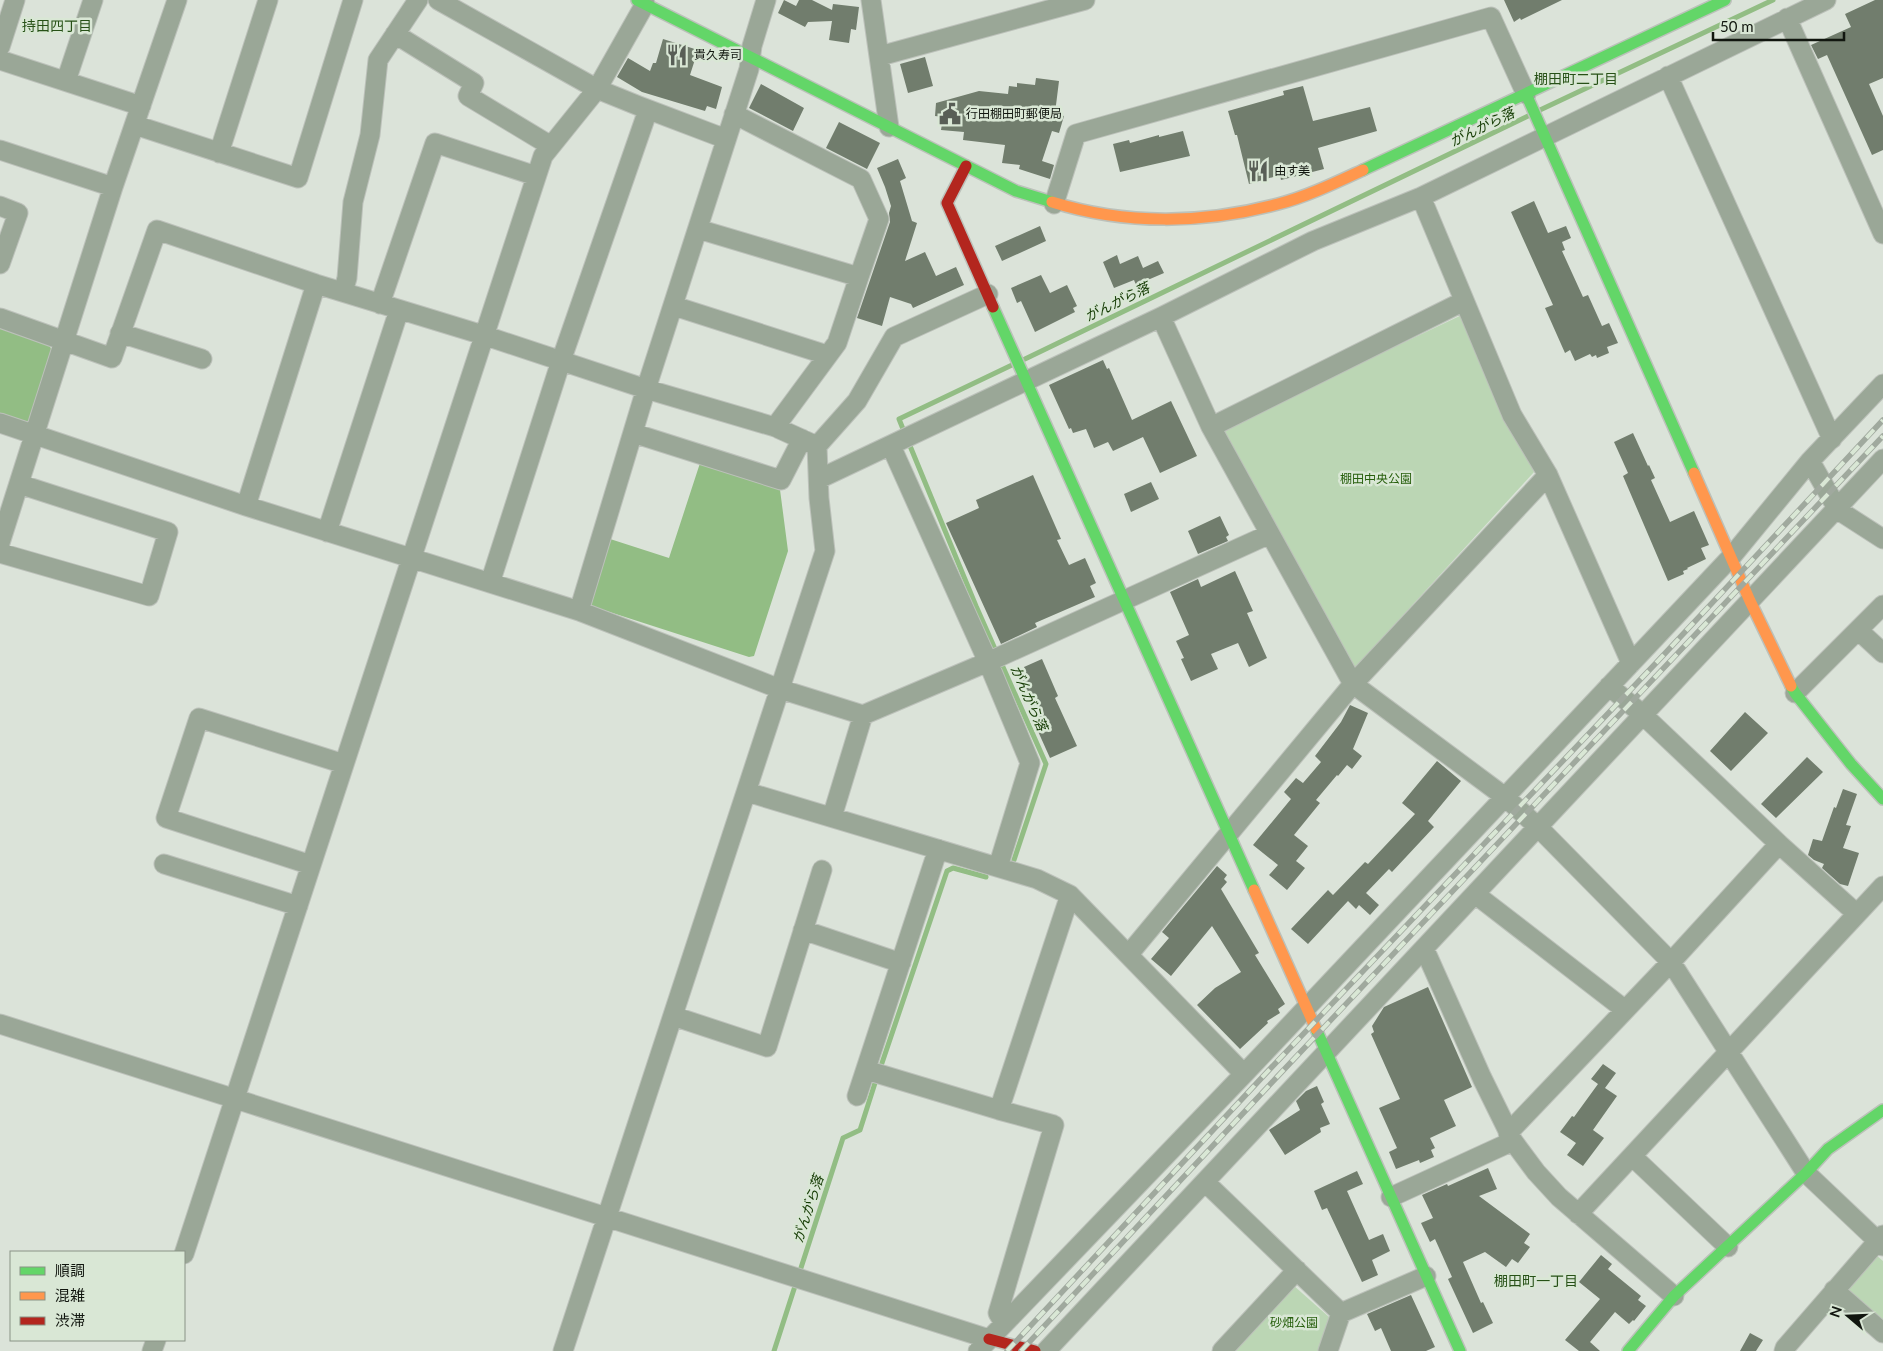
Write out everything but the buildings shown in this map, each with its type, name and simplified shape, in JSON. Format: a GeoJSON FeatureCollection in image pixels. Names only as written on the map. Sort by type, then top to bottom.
{"type":"FeatureCollection","features":[{"type":"Feature","properties":{"kind":"street"},"geometry":{"type":"LineString","coordinates":[[0,47],[15,0]]}},
{"type":"Feature","properties":{"kind":"street"},"geometry":{"type":"LineString","coordinates":[[66,81],[93,0]]}},
{"type":"Feature","properties":{"kind":"street"},"geometry":{"type":"LineString","coordinates":[[0,543],[4,518],[19,484],[113,187],[177,0]]}},
{"type":"Feature","properties":{"kind":"street"},"geometry":{"type":"LineString","coordinates":[[219,152],[268,0]]}},
{"type":"Feature","properties":{"kind":"street"},"geometry":{"type":"LineString","coordinates":[[135,125],[298,178],[352,0]]}},
{"type":"Feature","properties":{"kind":"street"},"geometry":{"type":"LineString","coordinates":[[343,292],[347,278],[352,202],[370,135],[378,60],[418,0]]}},
{"type":"Feature","properties":{"kind":"street"},"geometry":{"type":"LineString","coordinates":[[438,0],[597,89],[726,139]]}},
{"type":"Feature","properties":{"kind":"street"},"geometry":{"type":"LineString","coordinates":[[579,611],[646,389],[750,69],[752,46],[766,0]]}},
{"type":"Feature","properties":{"kind":"street"},"geometry":{"type":"LineString","coordinates":[[871,0],[889,127]]}},
{"type":"Feature","properties":{"kind":"street"},"geometry":{"type":"LineString","coordinates":[[880,56],[1022,8],[1085,0]]}},
{"type":"Feature","properties":{"kind":"street"},"geometry":{"type":"LineString","coordinates":[[185,1251],[543,156],[597,89],[641,2],[1016,191],[1080,211],[1146,220],[1213,218],[1279,204],[1342,180],[1725,0]]}},
{"type":"Feature","properties":{"kind":"street"},"geometry":{"type":"LineString","coordinates":[[820,480],[891,446],[1024,376],[1160,318],[1313,241],[1421,197],[1826,0]]}},
{"type":"Feature","properties":{"kind":"street"},"geometry":{"type":"LineString","coordinates":[[1054,204],[1076,134],[1487,8],[1732,556],[1750,602],[1795,693],[1851,764],[1883,798]]}},
{"type":"Feature","properties":{"kind":"street"},"geometry":{"type":"LineString","coordinates":[[1787,18],[1883,234]]}},
{"type":"Feature","properties":{"kind":"street"},"geometry":{"type":"LineString","coordinates":[[395,34],[474,83],[468,96],[550,146]]}},
{"type":"Feature","properties":{"kind":"street"},"geometry":{"type":"LineString","coordinates":[[0,60],[141,106]]}},
{"type":"Feature","properties":{"kind":"street"},"geometry":{"type":"LineString","coordinates":[[1668,76],[1832,439]]}},
{"type":"Feature","properties":{"kind":"street"},"geometry":{"type":"LineString","coordinates":[[490,583],[561,361],[648,110]]}},
{"type":"Feature","properties":{"kind":"street"},"geometry":{"type":"LineString","coordinates":[[734,114],[861,179],[879,219],[836,343],[775,427]]}},
{"type":"Feature","properties":{"kind":"street"},"geometry":{"type":"LineString","coordinates":[[380,304],[435,143],[536,176]]}},
{"type":"Feature","properties":{"kind":"street"},"geometry":{"type":"LineString","coordinates":[[0,150],[113,187]]}},
{"type":"Feature","properties":{"kind":"street"},"geometry":{"type":"LineString","coordinates":[[969,167],[947,203],[1460,1351]]}},
{"type":"Feature","properties":{"kind":"street"},"geometry":{"type":"LineString","coordinates":[[1421,197],[1512,415],[1548,475],[1631,663]]}},
{"type":"Feature","properties":{"kind":"street"},"geometry":{"type":"LineString","coordinates":[[0,206],[18,212],[0,264]]}},
{"type":"Feature","properties":{"kind":"street"},"geometry":{"type":"LineString","coordinates":[[698,229],[859,278]]}},
{"type":"Feature","properties":{"kind":"street"},"geometry":{"type":"LineString","coordinates":[[0,318],[112,358],[156,230],[316,284],[646,389],[775,427],[810,443]]}},
{"type":"Feature","properties":{"kind":"street"},"geometry":{"type":"LineString","coordinates":[[246,506],[316,284]]}},
{"type":"Feature","properties":{"kind":"street"},"geometry":{"type":"LineString","coordinates":[[633,432],[781,480],[810,443],[857,401],[894,337],[988,294]]}},
{"type":"Feature","properties":{"kind":"street"},"geometry":{"type":"LineString","coordinates":[[1211,427],[1464,301]]}},
{"type":"Feature","properties":{"kind":"street"},"geometry":{"type":"LineString","coordinates":[[674,306],[827,355]]}},
{"type":"Feature","properties":{"kind":"street"},"geometry":{"type":"LineString","coordinates":[[327,532],[399,310]]}},
{"type":"Feature","properties":{"kind":"street"},"geometry":{"type":"LineString","coordinates":[[1160,318],[1211,427],[1353,684],[1504,797],[1538,827],[1670,962],[1806,1173],[1881,1240],[1834,1290],[1784,1351]]}},
{"type":"Feature","properties":{"kind":"street"},"geometry":{"type":"LineString","coordinates":[[120,333],[202,359]]}},
{"type":"Feature","properties":{"kind":"street"},"geometry":{"type":"LineString","coordinates":[[984,1347],[1004,1323],[1244,1074],[1732,556],[1810,461],[1883,384]]}},
{"type":"Feature","properties":{"kind":"street"},"geometry":{"type":"LineString","coordinates":[[0,423],[246,506],[579,611],[780,689],[863,715],[989,661],[1270,534]]}},
{"type":"Feature","properties":{"kind":"street"},"geometry":{"type":"LineString","coordinates":[[563,1351],[825,551],[819,498],[820,480],[810,443]]}},
{"type":"Feature","properties":{"kind":"street"},"geometry":{"type":"LineString","coordinates":[[891,446],[989,661],[1030,764],[998,867]]}},
{"type":"Feature","properties":{"kind":"street"},"geometry":{"type":"LineString","coordinates":[[1046,1351],[1883,460]]}},
{"type":"Feature","properties":{"kind":"street"},"geometry":{"type":"LineString","coordinates":[[1810,461],[1838,510],[1883,539]]}},
{"type":"Feature","properties":{"kind":"street"},"geometry":{"type":"LineString","coordinates":[[1129,954],[1353,684],[1548,475]]}},
{"type":"Feature","properties":{"kind":"street"},"geometry":{"type":"LineString","coordinates":[[0,553],[149,596],[168,532],[19,484]]}},
{"type":"Feature","properties":{"kind":"street"},"geometry":{"type":"LineString","coordinates":[[1795,693],[1883,605]]}},
{"type":"Feature","properties":{"kind":"street"},"geometry":{"type":"LineString","coordinates":[[1858,630],[1883,653]]}},
{"type":"Feature","properties":{"kind":"street"},"geometry":{"type":"LineString","coordinates":[[1609,686],[1644,715],[1779,844],[1857,914]]}},
{"type":"Feature","properties":{"kind":"street"},"geometry":{"type":"LineString","coordinates":[[832,817],[863,715]]}},
{"type":"Feature","properties":{"kind":"street"},"geometry":{"type":"LineString","coordinates":[[311,865],[166,818],[199,718],[344,764]]}},
{"type":"Feature","properties":{"kind":"street"},"geometry":{"type":"LineString","coordinates":[[747,792],[1037,879],[1070,895],[1244,1074]]}},
{"type":"Feature","properties":{"kind":"street"},"geometry":{"type":"LineString","coordinates":[[1390,1197],[1510,1137],[1624,1009],[1779,844]]}},
{"type":"Feature","properties":{"kind":"street"},"geometry":{"type":"LineString","coordinates":[[857,1096],[938,849]]}},
{"type":"Feature","properties":{"kind":"street"},"geometry":{"type":"LineString","coordinates":[[164,864],[298,906]]}},
{"type":"Feature","properties":{"kind":"street"},"geometry":{"type":"LineString","coordinates":[[672,1016],[767,1047],[822,870]]}},
{"type":"Feature","properties":{"kind":"street"},"geometry":{"type":"LineString","coordinates":[[1578,1214],[1883,886]]}},
{"type":"Feature","properties":{"kind":"street"},"geometry":{"type":"LineString","coordinates":[[1475,894],[1624,1009]]}},
{"type":"Feature","properties":{"kind":"street"},"geometry":{"type":"LineString","coordinates":[[999,1110],[1070,895]]}},
{"type":"Feature","properties":{"kind":"street"},"geometry":{"type":"LineString","coordinates":[[803,930],[901,962]]}},
{"type":"Feature","properties":{"kind":"street"},"geometry":{"type":"LineString","coordinates":[[1424,948],[1510,1137],[1536,1172],[1559,1197],[1674,1296]]}},
{"type":"Feature","properties":{"kind":"street"},"geometry":{"type":"LineString","coordinates":[[0,1024],[606,1217],[984,1347],[1035,1351]]}},
{"type":"Feature","properties":{"kind":"street"},"geometry":{"type":"LineString","coordinates":[[866,1070],[1054,1125],[998,1313],[1004,1323]]}},
{"type":"Feature","properties":{"kind":"street"},"geometry":{"type":"LineString","coordinates":[[1628,1351],[1674,1296],[1806,1173],[1828,1149],[1883,1110]]}},
{"type":"Feature","properties":{"kind":"street"},"geometry":{"type":"LineString","coordinates":[[1633,1157],[1728,1247]]}},
{"type":"Feature","properties":{"kind":"street"},"geometry":{"type":"LineString","coordinates":[[1205,1182],[1341,1312]]}},
{"type":"Feature","properties":{"kind":"street"},"geometry":{"type":"LineString","coordinates":[[1222,1351],[1297,1270]]}},
{"type":"Feature","properties":{"kind":"street"},"geometry":{"type":"LineString","coordinates":[[1328,1351],[1341,1312],[1426,1276]]}},
{"type":"Feature","properties":{"kind":"street"},"geometry":{"type":"LineString","coordinates":[[1834,1290],[1883,1333]]}},
{"type":"Feature","properties":{"kind":"green space","name":"棚田中央公園"},"geometry":{"type":"Polygon","coordinates":[[[1464,314],[1534,472],[1353,670],[1221,429],[1464,314]]]}},
{"type":"Feature","properties":{"kind":"green space"},"geometry":{"type":"Polygon","coordinates":[[[1876,1255],[1883,1261],[1883,1329],[1842,1293],[1876,1255]]]}},
{"type":"Feature","properties":{"kind":"green space","name":"砂畑公園"},"geometry":{"type":"Polygon","coordinates":[[[1293,1285],[1329,1317],[1318,1351],[1234,1351],[1293,1285]]]}},
{"type":"Feature","properties":{"kind":"shaded area"},"geometry":{"type":"Polygon","coordinates":[[[0,327],[48,342],[52,351],[30,420],[26,422],[0,415],[0,327]]]}},
{"type":"Feature","properties":{"kind":"shaded area"},"geometry":{"type":"Polygon","coordinates":[[[702,457],[779,482],[788,551],[754,656],[749,657],[591,606],[587,599],[607,538],[669,558],[702,457]]]}},
{"type":"Feature","properties":{"kind":"waterway","name":"がんがら落"},"geometry":{"type":"LineString","coordinates":[[1540,110],[1773,0]]}},
{"type":"Feature","properties":{"kind":"waterway","name":"がんがら落"},"geometry":{"type":"LineString","coordinates":[[1025,359],[1528,116]]}},
{"type":"Feature","properties":{"kind":"waterway","name":"がんがら落"},"geometry":{"type":"LineString","coordinates":[[905,434],[899,419],[1012,365]]}},
{"type":"Feature","properties":{"kind":"waterway","name":"がんがら落"},"geometry":{"type":"LineString","coordinates":[[908,441],[976,606],[1046,764],[1014,860]]}},
{"type":"Feature","properties":{"kind":"waterway","name":"がんがら落"},"geometry":{"type":"LineString","coordinates":[[882,1063],[947,871],[953,868],[986,877]]}},
{"type":"Feature","properties":{"kind":"waterway","name":"がんがら落"},"geometry":{"type":"LineString","coordinates":[[799,1274],[843,1138],[860,1130],[875,1083]]}},
{"type":"Feature","properties":{"kind":"waterway","name":"がんがら落"},"geometry":{"type":"LineString","coordinates":[[774,1351],[796,1283]]}},
{"type":"Feature","properties":{"kind":"railway"},"geometry":{"type":"LineString","coordinates":[[1007,1351],[1269,1070],[1656,663],[1883,420]]}},
{"type":"Feature","properties":{"kind":"railway"},"geometry":{"type":"LineString","coordinates":[[1021,1351],[1277,1077],[1883,436]]}},
{"type":"Feature","properties":{"kind":"traffic: fast"},"geometry":{"type":"LineString","coordinates":[[637,0],[1016,191],[1052,202]]}},
{"type":"Feature","properties":{"kind":"traffic: fast"},"geometry":{"type":"LineString","coordinates":[[1363,170],[1725,0]]}},
{"type":"Feature","properties":{"kind":"traffic: fast"},"geometry":{"type":"LineString","coordinates":[[1526,94],[1694,473]]}},
{"type":"Feature","properties":{"kind":"traffic: fast"},"geometry":{"type":"LineString","coordinates":[[993,307],[1254,890]]}},
{"type":"Feature","properties":{"kind":"traffic: fast"},"geometry":{"type":"LineString","coordinates":[[1791,686],[1851,764],[1883,799]]}},
{"type":"Feature","properties":{"kind":"traffic: fast"},"geometry":{"type":"LineString","coordinates":[[1316,1029],[1460,1351]]}},
{"type":"Feature","properties":{"kind":"traffic: fast"},"geometry":{"type":"LineString","coordinates":[[1628,1351],[1674,1296],[1806,1173],[1828,1149],[1883,1110]]}},
{"type":"Feature","properties":{"kind":"traffic: slow"},"geometry":{"type":"LineString","coordinates":[[1052,202],[1108,215],[1136,218],[1193,218],[1250,211],[1289,201],[1363,170]]}},
{"type":"Feature","properties":{"kind":"traffic: slow"},"geometry":{"type":"LineString","coordinates":[[1694,473],[1750,601],[1791,686]]}},
{"type":"Feature","properties":{"kind":"traffic: slow"},"geometry":{"type":"LineString","coordinates":[[1254,890],[1316,1029]]}},
{"type":"Feature","properties":{"kind":"traffic: jam"},"geometry":{"type":"LineString","coordinates":[[966,166],[947,203],[993,307]]}},
{"type":"Feature","properties":{"kind":"traffic: jam"},"geometry":{"type":"LineString","coordinates":[[989,1339],[1035,1351]]}},
{"type":"Feature","properties":{"kind":"place","name":"貴久寿司"},"geometry":{"type":"Point","coordinates":[677,55]}},
{"type":"Feature","properties":{"kind":"place","name":"行田棚田町郵便局"},"geometry":{"type":"Point","coordinates":[950,114]}},
{"type":"Feature","properties":{"kind":"place","name":"由す美"},"geometry":{"type":"Point","coordinates":[1258,171]}},
{"type":"Feature","properties":{"kind":"district","name":"持田四丁目"},"geometry":{"type":"Point","coordinates":[57,26]}},
{"type":"Feature","properties":{"kind":"district","name":"棚田町二丁目"},"geometry":{"type":"Point","coordinates":[1576,79]}},
{"type":"Feature","properties":{"kind":"district","name":"棚田町一丁目"},"geometry":{"type":"Point","coordinates":[1536,1281]}}]}
